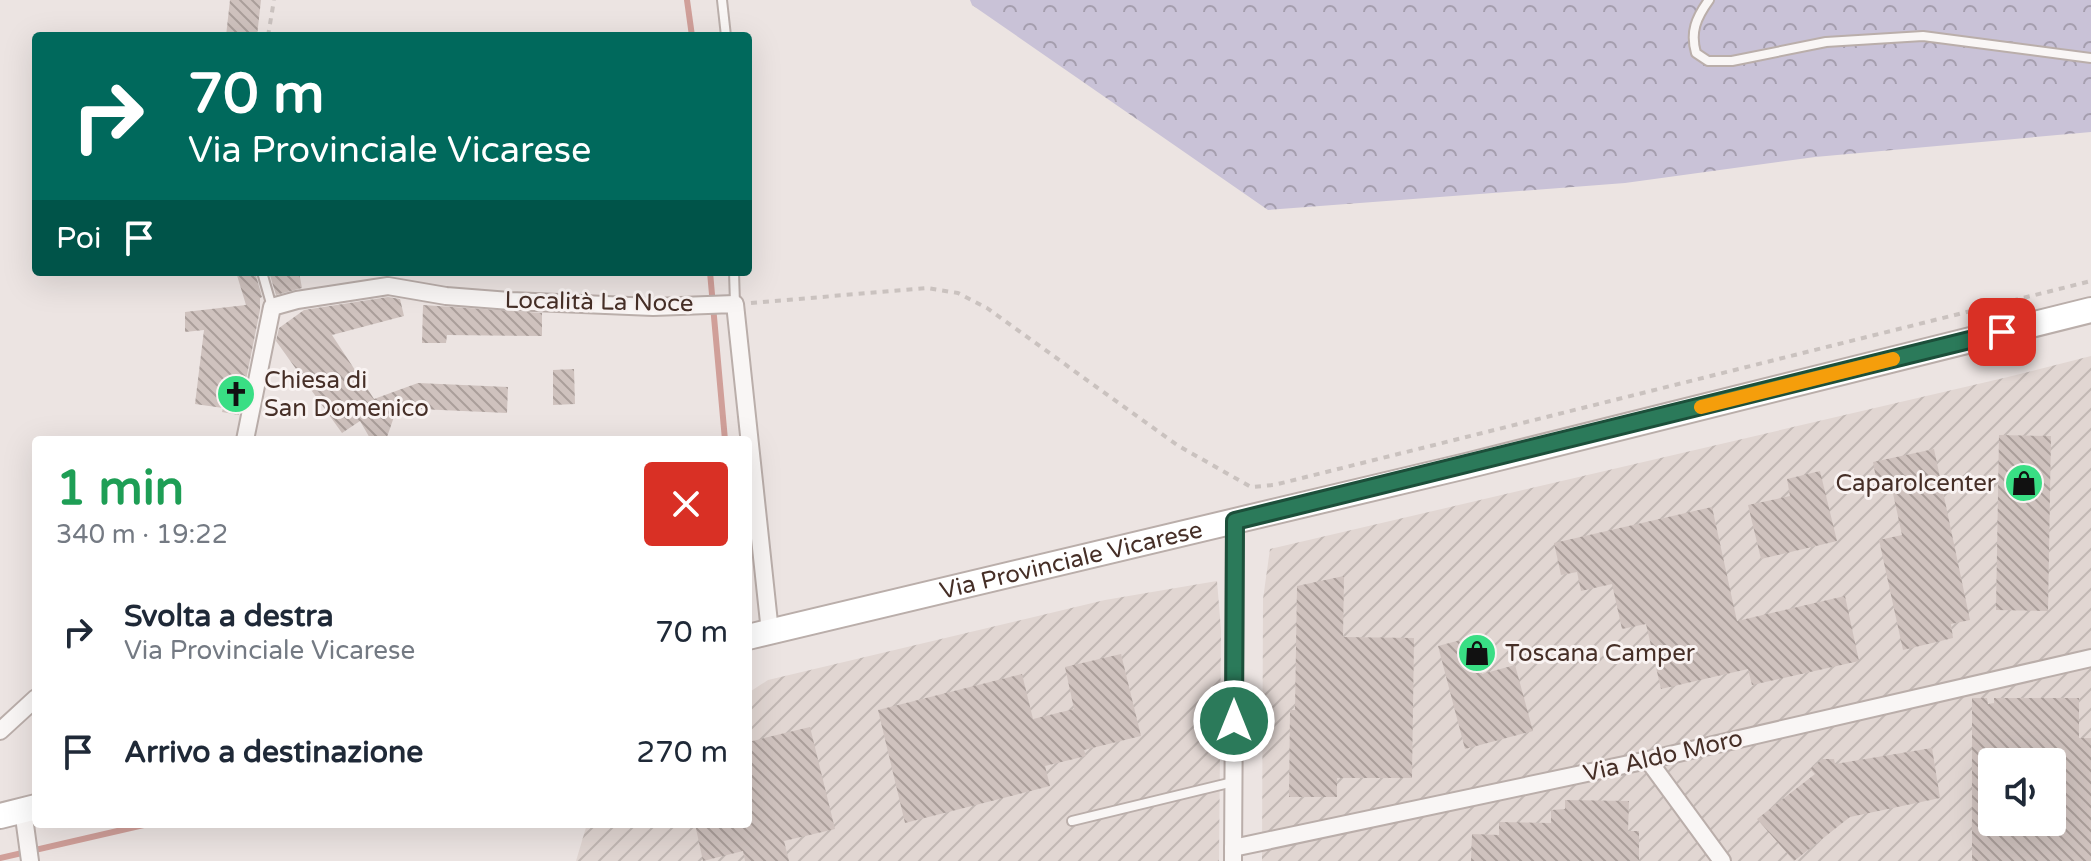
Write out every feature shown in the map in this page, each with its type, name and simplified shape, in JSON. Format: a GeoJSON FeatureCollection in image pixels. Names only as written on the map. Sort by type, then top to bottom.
{"type":"FeatureCollection","features":[{"type":"Feature","properties":{"kind":"main road","name":"Via Provinciale Vicarese"},"geometry":{"type":"LineString","coordinates":[[759,635],[1466,466],[2091,310]]}},
{"type":"Feature","properties":{"kind":"street","name":"Località La Noce"},"geometry":{"type":"LineString","coordinates":[[272,307],[390,279],[446,296],[511,301],[653,307],[721,304]]}},
{"type":"Feature","properties":{"kind":"street"},"geometry":{"type":"LineString","coordinates":[[721,304],[736,436]]}},
{"type":"Feature","properties":{"kind":"street"},"geometry":{"type":"LineString","coordinates":[[246,436],[272,307]]}},
{"type":"Feature","properties":{"kind":"street"},"geometry":{"type":"LineString","coordinates":[[1233,854],[1235,521]]}},
{"type":"Feature","properties":{"kind":"street"},"geometry":{"type":"LineString","coordinates":[[752,574],[759,635]]}},
{"type":"Feature","properties":{"kind":"street","name":"Via Aldo Moro"},"geometry":{"type":"LineString","coordinates":[[1233,854],[2091,658]]}},
{"type":"Feature","properties":{"kind":"street"},"geometry":{"type":"LineString","coordinates":[[0,731],[32,702]]}},
{"type":"Feature","properties":{"kind":"street"},"geometry":{"type":"LineString","coordinates":[[1648,760],[1722,861]]}},
{"type":"Feature","properties":{"kind":"street"},"geometry":{"type":"LineString","coordinates":[[20,811],[30,855]]}},
{"type":"Feature","properties":{"kind":"lane"},"geometry":{"type":"LineString","coordinates":[[722,0],[726,32]]}},
{"type":"Feature","properties":{"kind":"lane"},"geometry":{"type":"LineString","coordinates":[[1709,0],[1694,27],[1693,41],[1696,53],[1708,61],[1732,61],[1826,42],[1923,36],[2091,58]]}},
{"type":"Feature","properties":{"kind":"lane"},"geometry":{"type":"LineString","coordinates":[[263,276],[272,307]]}},
{"type":"Feature","properties":{"kind":"lane"},"geometry":{"type":"LineString","coordinates":[[721,304],[732,276]]}},
{"type":"Feature","properties":{"kind":"lane"},"geometry":{"type":"LineString","coordinates":[[1072,821],[1233,782]]}},
{"type":"Feature","properties":{"kind":"path"},"geometry":{"type":"LineString","coordinates":[[269,32],[274,0]]}},
{"type":"Feature","properties":{"kind":"path"},"geometry":{"type":"LineString","coordinates":[[721,304],[927,288],[958,293],[987,308],[1177,445],[1251,487],[1274,485],[2091,281]]}},
{"type":"Feature","properties":{"kind":"shaded area"},"geometry":{"type":"Polygon","coordinates":[[[2091,356],[2091,861],[1262,861],[1263,599],[1270,549],[2091,356]]]}},
{"type":"Feature","properties":{"kind":"shaded area"},"geometry":{"type":"Polygon","coordinates":[[[1217,581],[1221,630],[1219,861],[576,861],[586,828],[752,828],[752,690],[768,680],[1105,600],[1217,581]]]}},
{"type":"Feature","properties":{"kind":"green space"},"geometry":{"type":"Polygon","coordinates":[[[970,0],[2091,0],[2091,132],[1815,157],[1625,183],[1268,210],[972,5],[970,0]]]}},
{"type":"Feature","properties":{"kind":"building"},"geometry":{"type":"Polygon","coordinates":[[[230,0],[261,0],[257,32],[226,32],[230,0]]]}},
{"type":"Feature","properties":{"kind":"building"},"geometry":{"type":"Polygon","coordinates":[[[237,276],[256,276],[262,297],[239,415],[222,412],[223,408],[195,404],[204,330],[185,332],[185,312],[246,305],[237,276]]]}},
{"type":"Feature","properties":{"kind":"building"},"geometry":{"type":"Polygon","coordinates":[[[270,276],[300,276],[302,288],[276,295],[270,276]]]}},
{"type":"Feature","properties":{"kind":"building"},"geometry":{"type":"Polygon","coordinates":[[[388,297],[400,299],[404,316],[332,335],[374,399],[418,383],[508,387],[507,413],[397,408],[387,436],[369,436],[360,421],[342,433],[276,341],[279,328],[304,310],[388,297]]]}},
{"type":"Feature","properties":{"kind":"building"},"geometry":{"type":"Polygon","coordinates":[[[423,305],[542,313],[542,336],[447,335],[446,343],[422,343],[423,305]]]}},
{"type":"Feature","properties":{"kind":"building"},"geometry":{"type":"Polygon","coordinates":[[[574,369],[575,404],[553,405],[553,370],[574,369]]]}},
{"type":"Feature","properties":{"kind":"building","name":"Caparolcenter"},"geometry":{"type":"Polygon","coordinates":[[[1999,435],[2051,436],[2048,611],[1996,610],[1999,435]]]}},
{"type":"Feature","properties":{"kind":"building"},"geometry":{"type":"Polygon","coordinates":[[[1934,449],[1970,620],[1951,624],[1953,638],[1903,650],[1879,540],[1902,535],[1889,475],[1876,478],[1873,462],[1934,449]]]}},
{"type":"Feature","properties":{"kind":"building"},"geometry":{"type":"Polygon","coordinates":[[[1820,471],[1837,541],[1761,559],[1748,505],[1790,496],[1787,479],[1820,471]]]}},
{"type":"Feature","properties":{"kind":"building"},"geometry":{"type":"Polygon","coordinates":[[[1712,507],[1737,621],[1845,596],[1859,661],[1752,685],[1748,669],[1661,689],[1646,624],[1622,629],[1612,584],[1581,591],[1577,572],[1561,575],[1554,543],[1712,507]]]}},
{"type":"Feature","properties":{"kind":"building"},"geometry":{"type":"Polygon","coordinates":[[[1344,576],[1343,637],[1414,638],[1412,778],[1337,778],[1337,797],[1289,797],[1290,710],[1295,710],[1297,586],[1344,576]]]}},
{"type":"Feature","properties":{"kind":"building"},"geometry":{"type":"Polygon","coordinates":[[[1472,637],[1482,674],[1515,665],[1533,731],[1465,749],[1438,646],[1472,637]]]}},
{"type":"Feature","properties":{"kind":"building"},"geometry":{"type":"Polygon","coordinates":[[[1121,654],[1141,736],[1084,750],[1086,756],[1045,766],[1050,786],[905,823],[878,710],[1022,674],[1033,719],[1074,709],[1065,667],[1121,654]]]}},
{"type":"Feature","properties":{"kind":"building"},"geometry":{"type":"Polygon","coordinates":[[[1972,698],[1987,698],[1988,704],[1994,703],[1994,698],[2079,698],[2079,738],[2091,738],[2091,861],[1972,861],[1972,698]]]}},
{"type":"Feature","properties":{"kind":"building"},"geometry":{"type":"Polygon","coordinates":[[[810,727],[835,829],[784,841],[789,861],[745,861],[743,851],[703,861],[696,828],[752,828],[752,741],[810,727]]]}},
{"type":"Feature","properties":{"kind":"building"},"geometry":{"type":"Polygon","coordinates":[[[1932,748],[1940,798],[1850,817],[1794,861],[1757,819],[1815,774],[1810,769],[1822,759],[1834,759],[1835,764],[1932,748]]]}},
{"type":"Feature","properties":{"kind":"building"},"geometry":{"type":"Polygon","coordinates":[[[1565,800],[1629,801],[1628,831],[1639,831],[1639,861],[1471,861],[1472,834],[1499,835],[1499,822],[1551,823],[1551,810],[1565,809],[1565,800]]]}},
{"type":"Feature","properties":{"kind":"waterway"},"geometry":{"type":"LineString","coordinates":[[687,0],[691,32]]}},
{"type":"Feature","properties":{"kind":"waterway"},"geometry":{"type":"LineString","coordinates":[[710,276],[725,436]]}},
{"type":"Feature","properties":{"kind":"waterway"},"geometry":{"type":"LineString","coordinates":[[0,858],[131,828]]}},
{"type":"Feature","properties":{"kind":"slow traffic"},"geometry":{"type":"LineString","coordinates":[[1701,407],[1893,359]]}},
{"type":"Feature","properties":{"kind":"place","name":"Chiesa di San Domenico"},"geometry":{"type":"Point","coordinates":[236,394]}},
{"type":"Feature","properties":{"kind":"place","name":"Caparolcenter"},"geometry":{"type":"Point","coordinates":[2024,483]}},
{"type":"Feature","properties":{"kind":"place","name":"Toscana Camper"},"geometry":{"type":"Point","coordinates":[1477,653]}},
{"type":"Feature","properties":{"kind":"route"},"geometry":{"type":"LineString","coordinates":[[1234,721],[1235,521],[2002,332]]}}]}
